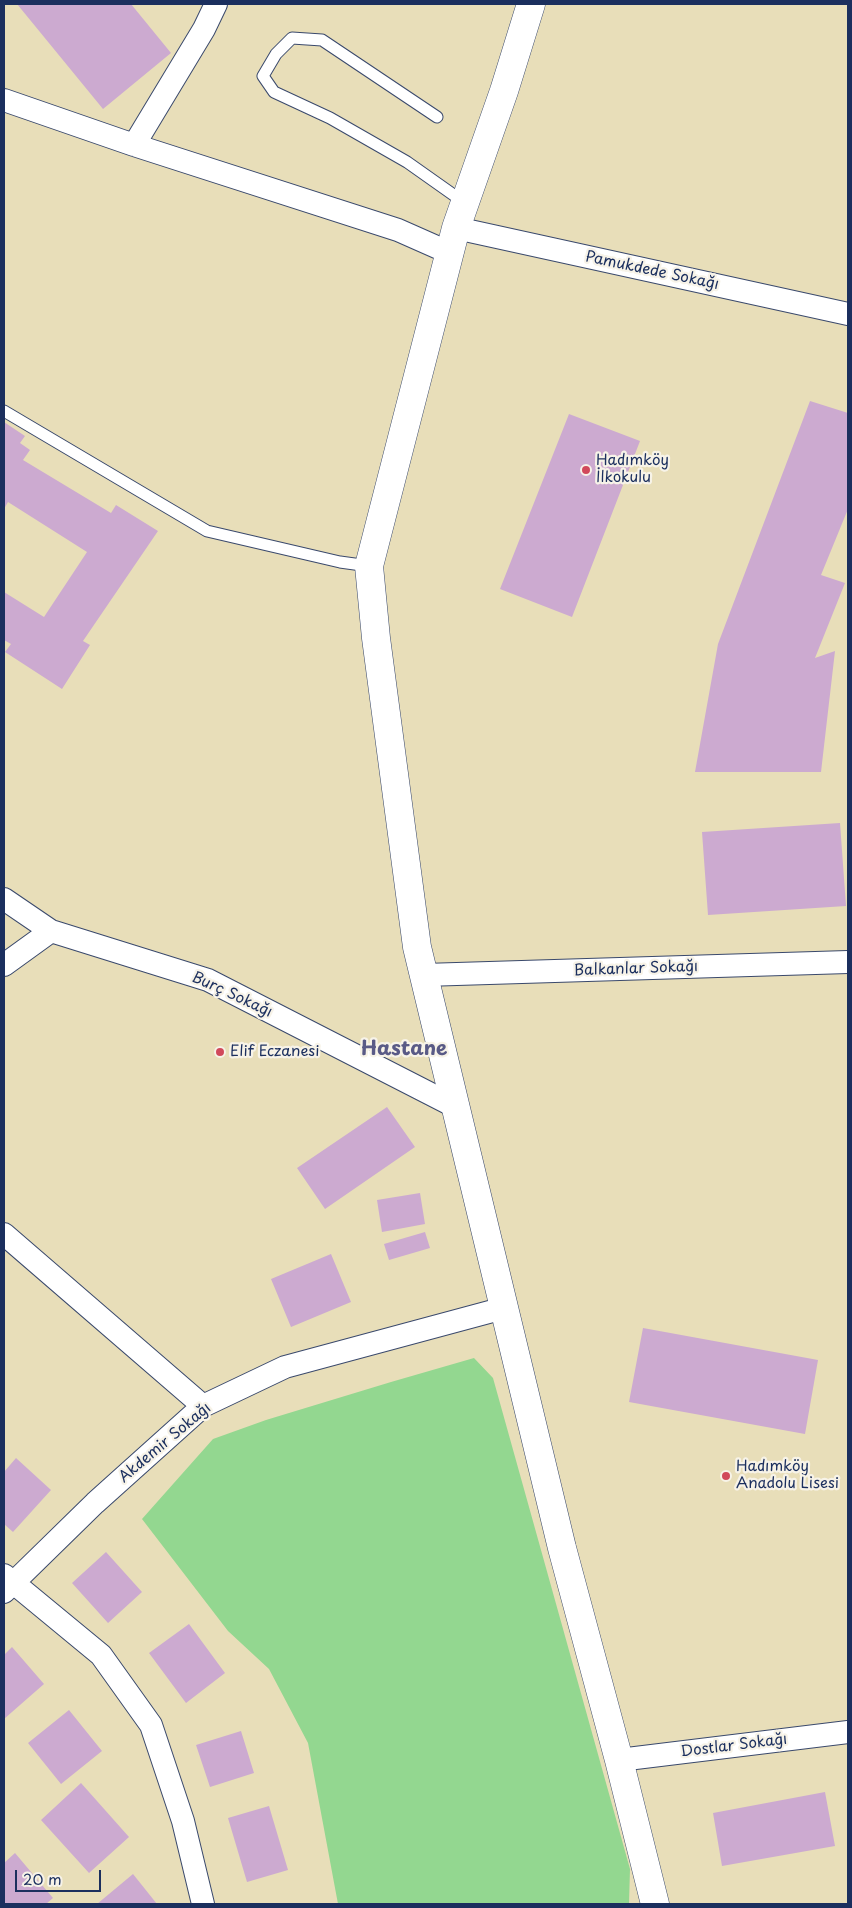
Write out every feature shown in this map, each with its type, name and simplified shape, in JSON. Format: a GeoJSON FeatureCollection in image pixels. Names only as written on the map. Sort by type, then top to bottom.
{"type":"FeatureCollection","features":[{"type":"Feature","properties":{"kind":"street"},"geometry":{"type":"LineString","coordinates":[[134,145],[204,29],[216,4]]}},
{"type":"Feature","properties":{"kind":"street"},"geometry":{"type":"LineString","coordinates":[[531,4],[504,92],[453,240],[369,566],[377,648],[417,947],[562,1548],[619,1760],[655,1904]]}},
{"type":"Feature","properties":{"kind":"street","name":"Pamukdede Sokağı"},"geometry":{"type":"LineString","coordinates":[[4,100],[134,145],[398,230],[848,314]]}},
{"type":"Feature","properties":{"kind":"street","name":"Burç Sokağı"},"geometry":{"type":"LineString","coordinates":[[4,899],[51,931],[208,980],[456,1107]]}},
{"type":"Feature","properties":{"kind":"street"},"geometry":{"type":"LineString","coordinates":[[4,965],[51,931]]}},
{"type":"Feature","properties":{"kind":"street","name":"Balkanlar Sokağı"},"geometry":{"type":"LineString","coordinates":[[424,976],[848,962]]}},
{"type":"Feature","properties":{"kind":"street"},"geometry":{"type":"LineString","coordinates":[[4,1234],[203,1406]]}},
{"type":"Feature","properties":{"kind":"street","name":"Akdemir Sokağı"},"geometry":{"type":"LineString","coordinates":[[7,1583],[203,1406],[285,1367],[504,1308]]}},
{"type":"Feature","properties":{"kind":"street"},"geometry":{"type":"LineString","coordinates":[[7,1583],[101,1655],[151,1725],[183,1821],[203,1904]]}},
{"type":"Feature","properties":{"kind":"street","name":"Dostlar Sokağı"},"geometry":{"type":"LineString","coordinates":[[619,1760],[848,1732]]}},
{"type":"Feature","properties":{"kind":"lane"},"geometry":{"type":"LineString","coordinates":[[437,116],[322,40],[292,38],[276,54],[263,76],[274,92],[330,118],[408,162],[465,202]]}},
{"type":"Feature","properties":{"kind":"lane"},"geometry":{"type":"LineString","coordinates":[[4,411],[207,531],[340,562],[369,566]]}},
{"type":"Feature","properties":{"kind":"green space"},"geometry":{"type":"Polygon","coordinates":[[[474,1358],[493,1378],[630,1869],[629,1904],[338,1904],[308,1743],[269,1669],[228,1631],[142,1519],[213,1439],[266,1420],[474,1358]]]}},
{"type":"Feature","properties":{"kind":"building"},"geometry":{"type":"Polygon","coordinates":[[[17,4],[131,4],[171,53],[103,109],[17,4]]]}},
{"type":"Feature","properties":{"kind":"building"},"geometry":{"type":"Polygon","coordinates":[[[810,401],[848,413],[848,509],[821,575],[845,583],[815,658],[835,651],[821,772],[695,772],[718,644],[810,401]]]}},
{"type":"Feature","properties":{"kind":"building"},"geometry":{"type":"Polygon","coordinates":[[[569,414],[640,441],[572,617],[500,589],[569,414]]]}},
{"type":"Feature","properties":{"kind":"building"},"geometry":{"type":"Polygon","coordinates":[[[4,422],[25,436],[20,443],[30,450],[23,460],[111,513],[116,505],[158,531],[83,641],[90,645],[62,689],[5,652],[11,644],[4,640],[4,592],[44,617],[87,552],[8,502],[4,509],[4,422]]]}},
{"type":"Feature","properties":{"kind":"building"},"geometry":{"type":"Polygon","coordinates":[[[840,823],[846,906],[708,915],[702,832],[840,823]]]}},
{"type":"Feature","properties":{"kind":"building"},"geometry":{"type":"Polygon","coordinates":[[[387,1107],[415,1147],[325,1209],[297,1168],[387,1107]]]}},
{"type":"Feature","properties":{"kind":"building"},"geometry":{"type":"Polygon","coordinates":[[[420,1193],[425,1224],[382,1232],[377,1200],[420,1193]]]}},
{"type":"Feature","properties":{"kind":"building"},"geometry":{"type":"Polygon","coordinates":[[[425,1232],[430,1248],[389,1260],[384,1244],[425,1232]]]}},
{"type":"Feature","properties":{"kind":"building"},"geometry":{"type":"Polygon","coordinates":[[[331,1254],[351,1302],[291,1327],[271,1279],[331,1254]]]}},
{"type":"Feature","properties":{"kind":"building"},"geometry":{"type":"Polygon","coordinates":[[[643,1328],[818,1360],[805,1434],[629,1402],[643,1328]]]}},
{"type":"Feature","properties":{"kind":"building"},"geometry":{"type":"Polygon","coordinates":[[[16,1458],[51,1490],[13,1532],[4,1524],[4,1472],[16,1458]]]}},
{"type":"Feature","properties":{"kind":"building"},"geometry":{"type":"Polygon","coordinates":[[[106,1552],[142,1592],[108,1623],[72,1583],[106,1552]]]}},
{"type":"Feature","properties":{"kind":"building"},"geometry":{"type":"Polygon","coordinates":[[[189,1624],[225,1673],[186,1703],[149,1653],[189,1624]]]}},
{"type":"Feature","properties":{"kind":"building"},"geometry":{"type":"Polygon","coordinates":[[[12,1647],[44,1684],[4,1719],[4,1655],[12,1647]]]}},
{"type":"Feature","properties":{"kind":"building"},"geometry":{"type":"Polygon","coordinates":[[[69,1710],[102,1751],[61,1784],[28,1743],[69,1710]]]}},
{"type":"Feature","properties":{"kind":"building"},"geometry":{"type":"Polygon","coordinates":[[[241,1731],[254,1773],[210,1787],[196,1745],[241,1731]]]}},
{"type":"Feature","properties":{"kind":"building"},"geometry":{"type":"Polygon","coordinates":[[[81,1783],[129,1837],[89,1873],[41,1820],[81,1783]]]}},
{"type":"Feature","properties":{"kind":"building"},"geometry":{"type":"Polygon","coordinates":[[[825,1792],[835,1846],[722,1866],[713,1813],[825,1792]]]}},
{"type":"Feature","properties":{"kind":"building"},"geometry":{"type":"Polygon","coordinates":[[[269,1806],[288,1870],[247,1882],[228,1818],[269,1806]]]}},
{"type":"Feature","properties":{"kind":"building"},"geometry":{"type":"Polygon","coordinates":[[[15,1853],[53,1898],[46,1904],[4,1904],[4,1863],[15,1853]]]}},
{"type":"Feature","properties":{"kind":"building"},"geometry":{"type":"Polygon","coordinates":[[[133,1874],[157,1904],[97,1904],[133,1874]]]}},
{"type":"Feature","properties":{"kind":"place","name":"Hadımköy İlkokulu"},"geometry":{"type":"Point","coordinates":[586,470]}},
{"type":"Feature","properties":{"kind":"place","name":"Elif Eczanesi"},"geometry":{"type":"Point","coordinates":[220,1052]}},
{"type":"Feature","properties":{"kind":"place","name":"Hadımköy Anadolu Lisesi"},"geometry":{"type":"Point","coordinates":[726,1476]}},
{"type":"Feature","properties":{"kind":"district","name":"Hastane"},"geometry":{"type":"Point","coordinates":[404,1049]}}]}
